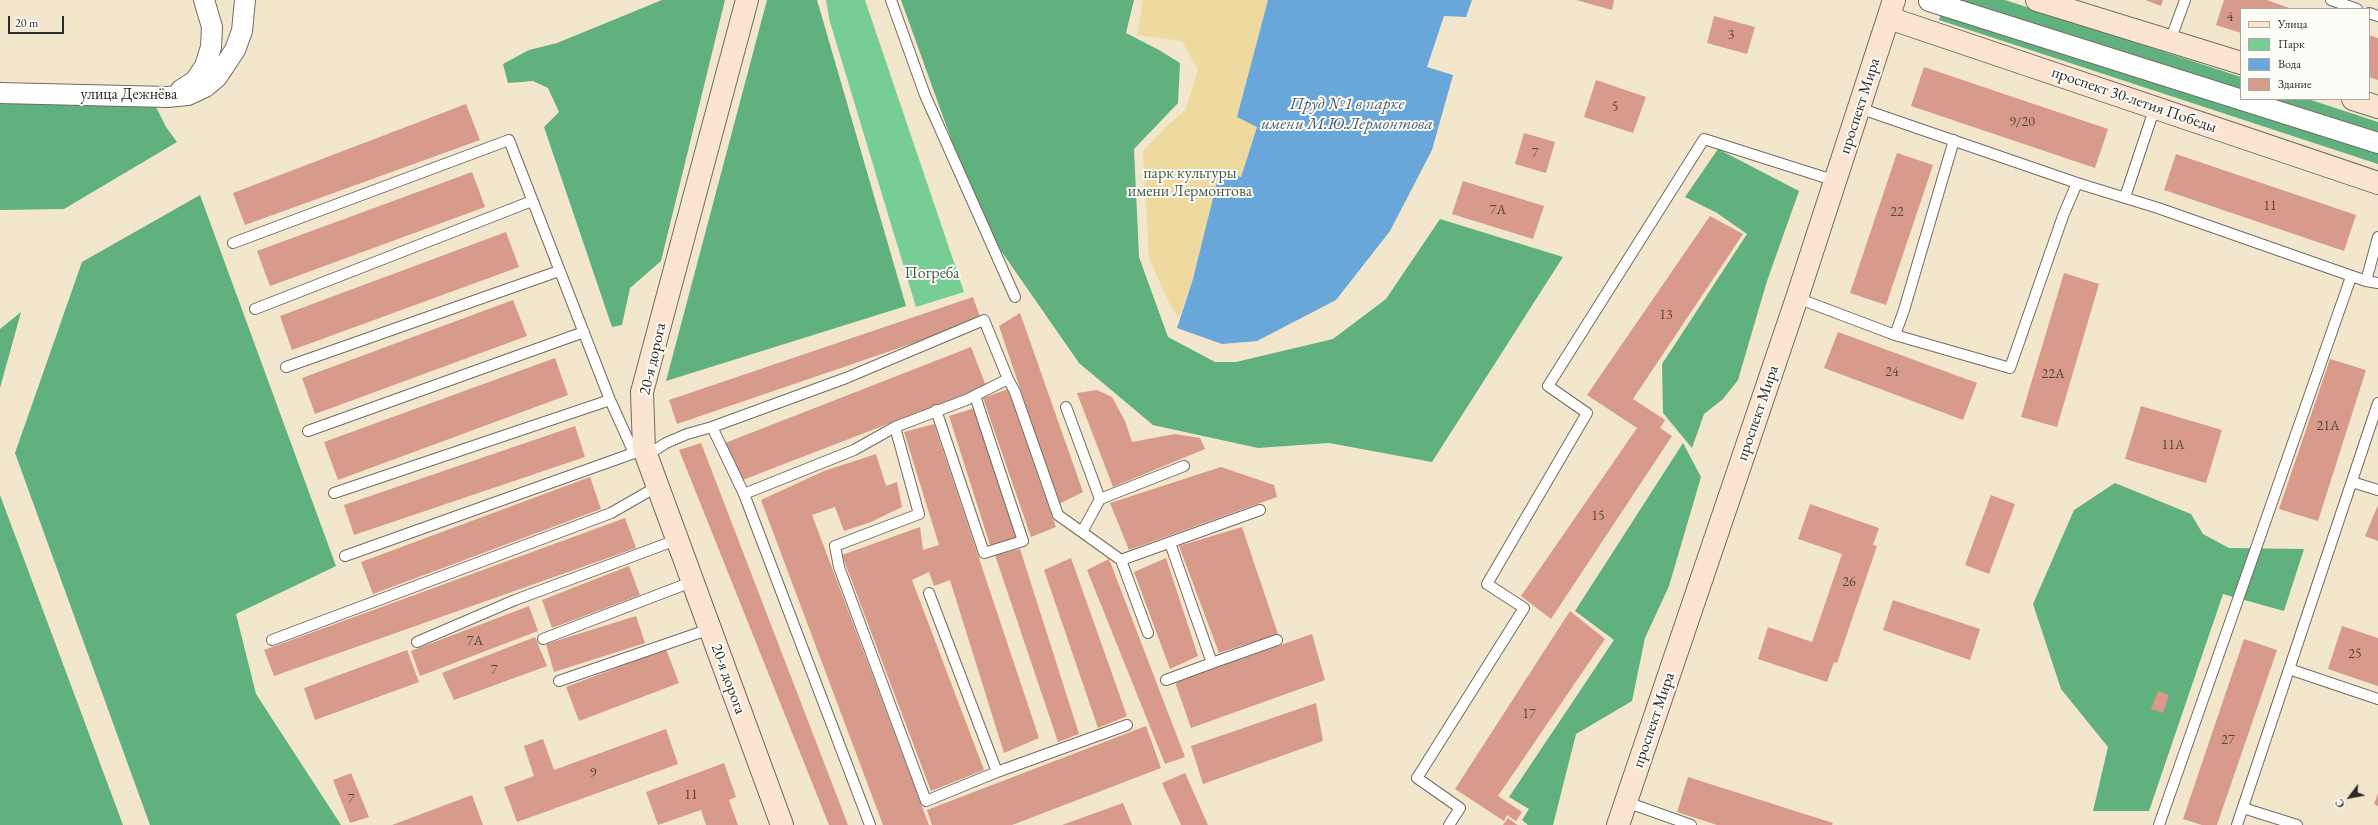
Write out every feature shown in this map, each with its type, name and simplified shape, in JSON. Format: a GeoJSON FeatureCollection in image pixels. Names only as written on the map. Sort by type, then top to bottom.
{"type":"FeatureCollection","features":[{"type":"Feature","properties":{"kind":"main road","name":"20-я дорога"},"geometry":{"type":"LineString","coordinates":[[747,0],[642,392],[641,453],[658,486],[782,825]]}},
{"type":"Feature","properties":{"kind":"main road"},"geometry":{"type":"LineString","coordinates":[[2037,0],[2240,63]]}},
{"type":"Feature","properties":{"kind":"main road","name":"проспект 30-летия Победы"},"geometry":{"type":"LineString","coordinates":[[1892,9],[2156,107],[2378,183]]}},
{"type":"Feature","properties":{"kind":"main road","name":"проспект Мира"},"geometry":{"type":"LineString","coordinates":[[1618,825],[1797,298],[1892,9]]}},
{"type":"Feature","properties":{"kind":"main road"},"geometry":{"type":"LineString","coordinates":[[2356,100],[2378,107]]}},
{"type":"Feature","properties":{"kind":"street"},"geometry":{"type":"LineString","coordinates":[[167,97],[185,89],[195,81],[205,66],[211,47],[212,27],[204,0]]}},
{"type":"Feature","properties":{"kind":"street","name":"улица Дежнёва"},"geometry":{"type":"LineString","coordinates":[[0,93],[167,97],[188,95],[205,87],[217,77],[235,50],[242,31],[245,0]]}},
{"type":"Feature","properties":{"kind":"street"},"geometry":{"type":"LineString","coordinates":[[1930,1],[2240,100]]}},
{"type":"Feature","properties":{"kind":"street"},"geometry":{"type":"LineString","coordinates":[[2240,100],[2378,144]]}},
{"type":"Feature","properties":{"kind":"lane"},"geometry":{"type":"LineString","coordinates":[[891,0],[925,95],[1015,297]]}},
{"type":"Feature","properties":{"kind":"lane"},"geometry":{"type":"LineString","coordinates":[[2170,40],[2185,0]]}},
{"type":"Feature","properties":{"kind":"lane"},"geometry":{"type":"LineString","coordinates":[[2331,0],[2354,8]]}},
{"type":"Feature","properties":{"kind":"lane"},"geometry":{"type":"LineString","coordinates":[[2125,197],[2156,107]]}},
{"type":"Feature","properties":{"kind":"lane"},"geometry":{"type":"LineString","coordinates":[[1859,108],[2077,183],[2125,197],[2351,277],[2378,283]]}},
{"type":"Feature","properties":{"kind":"lane"},"geometry":{"type":"LineString","coordinates":[[1449,825],[1460,808],[1417,778],[1524,608],[1487,584],[1587,413],[1548,386],[1704,139],[1836,181]]}},
{"type":"Feature","properties":{"kind":"lane"},"geometry":{"type":"LineString","coordinates":[[233,243],[509,140],[610,400],[641,453]]}},
{"type":"Feature","properties":{"kind":"lane"},"geometry":{"type":"LineString","coordinates":[[1895,335],[1904,310],[1954,140]]}},
{"type":"Feature","properties":{"kind":"lane"},"geometry":{"type":"LineString","coordinates":[[1797,298],[1895,335],[2010,368],[2063,216],[2077,183]]}},
{"type":"Feature","properties":{"kind":"lane"},"geometry":{"type":"LineString","coordinates":[[255,310],[532,201]]}},
{"type":"Feature","properties":{"kind":"lane"},"geometry":{"type":"LineString","coordinates":[[2366,281],[2378,237]]}},
{"type":"Feature","properties":{"kind":"lane"},"geometry":{"type":"LineString","coordinates":[[286,367],[559,271]]}},
{"type":"Feature","properties":{"kind":"lane"},"geometry":{"type":"LineString","coordinates":[[2159,825],[2351,277]]}},
{"type":"Feature","properties":{"kind":"lane"},"geometry":{"type":"LineString","coordinates":[[345,556],[641,453],[687,434],[712,427],[846,378],[984,320],[1008,379],[1015,392],[1058,515],[1121,560],[1148,633]]}},
{"type":"Feature","properties":{"kind":"lane"},"geometry":{"type":"LineString","coordinates":[[308,431],[584,332]]}},
{"type":"Feature","properties":{"kind":"lane"},"geometry":{"type":"LineString","coordinates":[[744,494],[854,450],[895,427],[975,396],[1008,379]]}},
{"type":"Feature","properties":{"kind":"lane"},"geometry":{"type":"LineString","coordinates":[[936,410],[984,553],[1023,541],[975,396]]}},
{"type":"Feature","properties":{"kind":"lane"},"geometry":{"type":"LineString","coordinates":[[334,494],[610,400]]}},
{"type":"Feature","properties":{"kind":"lane"},"geometry":{"type":"LineString","coordinates":[[2237,825],[2378,403]]}},
{"type":"Feature","properties":{"kind":"lane"},"geometry":{"type":"LineString","coordinates":[[1066,407],[1100,499]]}},
{"type":"Feature","properties":{"kind":"lane"},"geometry":{"type":"LineString","coordinates":[[712,427],[744,494],[870,825]]}},
{"type":"Feature","properties":{"kind":"lane"},"geometry":{"type":"LineString","coordinates":[[895,427],[919,514],[835,546],[839,567],[926,801],[997,772],[1127,725]]}},
{"type":"Feature","properties":{"kind":"lane"},"geometry":{"type":"LineString","coordinates":[[1082,532],[1100,499],[1184,466]]}},
{"type":"Feature","properties":{"kind":"lane"},"geometry":{"type":"LineString","coordinates":[[2352,482],[2378,490]]}},
{"type":"Feature","properties":{"kind":"lane"},"geometry":{"type":"LineString","coordinates":[[272,640],[611,514],[658,486]]}},
{"type":"Feature","properties":{"kind":"lane"},"geometry":{"type":"LineString","coordinates":[[1121,560],[1260,510]]}},
{"type":"Feature","properties":{"kind":"lane"},"geometry":{"type":"LineString","coordinates":[[417,642],[515,600],[678,539]]}},
{"type":"Feature","properties":{"kind":"lane"},"geometry":{"type":"LineString","coordinates":[[1170,543],[1212,663]]}},
{"type":"Feature","properties":{"kind":"lane"},"geometry":{"type":"LineString","coordinates":[[543,639],[694,582]]}},
{"type":"Feature","properties":{"kind":"lane"},"geometry":{"type":"LineString","coordinates":[[929,593],[997,772]]}},
{"type":"Feature","properties":{"kind":"lane"},"geometry":{"type":"LineString","coordinates":[[559,681],[710,629]]}},
{"type":"Feature","properties":{"kind":"lane"},"geometry":{"type":"LineString","coordinates":[[1166,680],[1277,640]]}},
{"type":"Feature","properties":{"kind":"lane"},"geometry":{"type":"LineString","coordinates":[[2289,669],[2378,699]]}},
{"type":"Feature","properties":{"kind":"lane"},"geometry":{"type":"LineString","coordinates":[[1626,802],[1691,825]]}},
{"type":"Feature","properties":{"kind":"lane"},"geometry":{"type":"LineString","coordinates":[[2243,808],[2297,825]]}},
{"type":"Feature","properties":{"kind":"green space"},"geometry":{"type":"Polygon","coordinates":[[[662,0],[725,0],[661,261],[630,288],[622,325],[612,327],[544,127],[559,112],[548,88],[533,81],[508,83],[503,64],[529,50],[557,43],[662,0]]]}},
{"type":"Feature","properties":{"kind":"green space"},"geometry":{"type":"Polygon","coordinates":[[[767,0],[817,0],[906,306],[666,381],[767,0]]]}},
{"type":"Feature","properties":{"kind":"green space","name":"Погреба"},"geometry":{"type":"Polygon","coordinates":[[[826,0],[865,0],[964,292],[916,307],[830,22],[826,0]]]}},
{"type":"Feature","properties":{"kind":"green space"},"geometry":{"type":"Polygon","coordinates":[[[901,0],[1134,0],[1126,33],[1180,63],[1178,103],[1134,149],[1139,257],[1168,337],[1215,362],[1236,362],[1333,339],[1386,299],[1440,219],[1563,257],[1432,462],[1329,443],[1258,448],[1153,425],[1079,363],[981,222],[901,0]]]}},
{"type":"Feature","properties":{"kind":"green space"},"geometry":{"type":"Polygon","coordinates":[[[1945,0],[2005,0],[2240,77],[2240,100],[2311,100],[2378,122],[2378,164],[1939,20],[1945,0]]]}},
{"type":"Feature","properties":{"kind":"green space"},"geometry":{"type":"Polygon","coordinates":[[[0,102],[154,103],[166,127],[177,142],[64,209],[0,210],[0,102]]]}},
{"type":"Feature","properties":{"kind":"green space"},"geometry":{"type":"Polygon","coordinates":[[[1718,149],[1799,191],[1767,281],[1738,380],[1723,399],[1704,414],[1692,448],[1663,413],[1662,364],[1747,234],[1717,213],[1685,197],[1718,149]]]}},
{"type":"Feature","properties":{"kind":"green space"},"geometry":{"type":"Polygon","coordinates":[[[200,195],[336,566],[236,614],[256,694],[341,825],[150,825],[15,453],[82,262],[200,195]]]}},
{"type":"Feature","properties":{"kind":"green space"},"geometry":{"type":"Polygon","coordinates":[[[21,312],[0,388],[0,329],[21,312]]]}},
{"type":"Feature","properties":{"kind":"green space"},"geometry":{"type":"Polygon","coordinates":[[[1683,443],[1701,477],[1669,586],[1645,638],[1632,701],[1576,734],[1553,825],[1528,825],[1522,820],[1529,809],[1509,797],[1614,640],[1575,611],[1683,443]]]}},
{"type":"Feature","properties":{"kind":"green space"},"geometry":{"type":"Polygon","coordinates":[[[2115,483],[2191,514],[2203,534],[2229,548],[2304,549],[2284,611],[2223,594],[2149,811],[2093,811],[2108,747],[2061,689],[2033,604],[2074,510],[2115,483]]]}},
{"type":"Feature","properties":{"kind":"green space"},"geometry":{"type":"Polygon","coordinates":[[[0,495],[123,825],[0,825],[0,495]]]}},
{"type":"Feature","properties":{"kind":"sand"},"geometry":{"type":"Polygon","coordinates":[[[1143,0],[1268,0],[1237,117],[1257,126],[1241,177],[1221,170],[1193,279],[1179,318],[1171,307],[1149,258],[1143,151],[1169,124],[1185,111],[1198,70],[1182,41],[1137,35],[1143,0]]]}},
{"type":"Feature","properties":{"kind":"water","name":"Пруд №1 в парке имени М.Ю.Лермонтова"},"geometry":{"type":"Polygon","coordinates":[[[1268,0],[1472,0],[1466,17],[1444,16],[1427,67],[1453,75],[1432,150],[1390,231],[1336,300],[1257,341],[1222,344],[1177,328],[1193,279],[1220,170],[1241,177],[1257,127],[1237,117],[1268,0]]]}},
{"type":"Feature","properties":{"kind":"building"},"geometry":{"type":"Polygon","coordinates":[[[1576,0],[1614,0],[1612,10],[1576,0]]]}},
{"type":"Feature","properties":{"kind":"building"},"geometry":{"type":"Polygon","coordinates":[[[2145,0],[2163,0],[2161,6],[2145,0]]]}},
{"type":"Feature","properties":{"kind":"building"},"geometry":{"type":"Polygon","coordinates":[[[2224,0],[2267,0],[2289,8],[2240,8],[2240,33],[2216,25],[2224,0]]]}},
{"type":"Feature","properties":{"kind":"building"},"geometry":{"type":"Polygon","coordinates":[[[1714,16],[1755,27],[1747,54],[1707,43],[1714,16]]]}},
{"type":"Feature","properties":{"kind":"building"},"geometry":{"type":"Polygon","coordinates":[[[2370,35],[2378,38],[2378,80],[2370,77],[2370,35]]]}},
{"type":"Feature","properties":{"kind":"building"},"geometry":{"type":"Polygon","coordinates":[[[1924,67],[2108,129],[2095,168],[1911,106],[1924,67]]]}},
{"type":"Feature","properties":{"kind":"building"},"geometry":{"type":"Polygon","coordinates":[[[1596,80],[1646,97],[1633,133],[1584,117],[1596,80]]]}},
{"type":"Feature","properties":{"kind":"building"},"geometry":{"type":"Polygon","coordinates":[[[466,104],[480,140],[245,225],[233,193],[466,104]]]}},
{"type":"Feature","properties":{"kind":"building"},"geometry":{"type":"Polygon","coordinates":[[[1524,133],[1555,142],[1546,173],[1515,164],[1524,133]]]}},
{"type":"Feature","properties":{"kind":"building"},"geometry":{"type":"Polygon","coordinates":[[[1897,153],[1933,165],[1886,305],[1850,293],[1897,153]]]}},
{"type":"Feature","properties":{"kind":"building"},"geometry":{"type":"Polygon","coordinates":[[[2176,154],[2356,215],[2344,251],[2164,190],[2176,154]]]}},
{"type":"Feature","properties":{"kind":"building"},"geometry":{"type":"Polygon","coordinates":[[[472,172],[485,207],[270,286],[257,251],[472,172]]]}},
{"type":"Feature","properties":{"kind":"building"},"geometry":{"type":"Polygon","coordinates":[[[1463,181],[1544,206],[1533,239],[1452,214],[1463,181]]]}},
{"type":"Feature","properties":{"kind":"building"},"geometry":{"type":"Polygon","coordinates":[[[1710,216],[1743,234],[1633,399],[1665,420],[1660,428],[1672,436],[1551,619],[1521,596],[1637,428],[1587,395],[1710,216]]]}},
{"type":"Feature","properties":{"kind":"building"},"geometry":{"type":"Polygon","coordinates":[[[506,232],[519,267],[292,350],[280,316],[506,232]]]}},
{"type":"Feature","properties":{"kind":"building"},"geometry":{"type":"Polygon","coordinates":[[[2064,273],[2099,284],[2057,427],[2021,417],[2064,273]]]}},
{"type":"Feature","properties":{"kind":"building"},"geometry":{"type":"Polygon","coordinates":[[[973,297],[981,320],[677,424],[669,400],[973,297]]]}},
{"type":"Feature","properties":{"kind":"building"},"geometry":{"type":"Polygon","coordinates":[[[513,300],[527,336],[315,414],[302,378],[513,300]]]}},
{"type":"Feature","properties":{"kind":"building"},"geometry":{"type":"Polygon","coordinates":[[[1020,313],[1083,492],[1059,504],[999,326],[1020,313]]]}},
{"type":"Feature","properties":{"kind":"building"},"geometry":{"type":"Polygon","coordinates":[[[1838,332],[1977,383],[1963,420],[1824,368],[1838,332]]]}},
{"type":"Feature","properties":{"kind":"building"},"geometry":{"type":"Polygon","coordinates":[[[971,347],[986,386],[740,481],[725,443],[971,347]]]}},
{"type":"Feature","properties":{"kind":"building"},"geometry":{"type":"Polygon","coordinates":[[[555,358],[568,395],[338,480],[324,442],[555,358]]]}},
{"type":"Feature","properties":{"kind":"building"},"geometry":{"type":"Polygon","coordinates":[[[2330,359],[2366,370],[2318,521],[2279,509],[2330,359]]]}},
{"type":"Feature","properties":{"kind":"building"},"geometry":{"type":"Polygon","coordinates":[[[1008,389],[1056,527],[1031,537],[983,398],[1008,389]]]}},
{"type":"Feature","properties":{"kind":"building"},"geometry":{"type":"Polygon","coordinates":[[[1097,390],[1112,397],[1125,421],[1132,442],[1175,434],[1200,438],[1205,449],[1113,487],[1077,393],[1097,390]]]}},
{"type":"Feature","properties":{"kind":"building"},"geometry":{"type":"Polygon","coordinates":[[[2141,406],[2222,430],[2206,483],[2125,459],[2141,406]]]}},
{"type":"Feature","properties":{"kind":"building"},"geometry":{"type":"Polygon","coordinates":[[[975,408],[1017,538],[990,545],[949,416],[975,408]]]}},
{"type":"Feature","properties":{"kind":"building"},"geometry":{"type":"Polygon","coordinates":[[[934,424],[1039,738],[1004,753],[950,580],[934,586],[929,572],[912,580],[984,770],[931,791],[842,555],[920,527],[923,550],[939,545],[904,432],[934,424]]]}},
{"type":"Feature","properties":{"kind":"building"},"geometry":{"type":"Polygon","coordinates":[[[575,426],[585,457],[354,535],[344,505],[575,426]]]}},
{"type":"Feature","properties":{"kind":"building"},"geometry":{"type":"Polygon","coordinates":[[[701,443],[848,825],[829,825],[679,450],[701,443]]]}},
{"type":"Feature","properties":{"kind":"building"},"geometry":{"type":"Polygon","coordinates":[[[876,454],[886,486],[897,482],[902,507],[871,522],[844,531],[835,507],[812,515],[929,825],[883,825],[761,500],[824,471],[876,454]]]}},
{"type":"Feature","properties":{"kind":"building"},"geometry":{"type":"Polygon","coordinates":[[[1221,467],[1274,485],[1277,497],[1129,550],[1110,503],[1221,467]]]}},
{"type":"Feature","properties":{"kind":"building"},"geometry":{"type":"Polygon","coordinates":[[[590,477],[601,509],[373,594],[361,562],[590,477]]]}},
{"type":"Feature","properties":{"kind":"building"},"geometry":{"type":"Polygon","coordinates":[[[1991,495],[2015,504],[1989,574],[1965,565],[1991,495]]]}},
{"type":"Feature","properties":{"kind":"building"},"geometry":{"type":"Polygon","coordinates":[[[1810,504],[1879,528],[1873,545],[1877,546],[1837,663],[1834,662],[1827,682],[1758,659],[1768,627],[1812,642],[1842,554],[1798,539],[1810,504]]]}},
{"type":"Feature","properties":{"kind":"building"},"geometry":{"type":"Polygon","coordinates":[[[2378,505],[2378,541],[2365,536],[2378,505]]]}},
{"type":"Feature","properties":{"kind":"building"},"geometry":{"type":"Polygon","coordinates":[[[625,518],[636,548],[274,676],[264,650],[625,518]]]}},
{"type":"Feature","properties":{"kind":"building"},"geometry":{"type":"Polygon","coordinates":[[[1242,527],[1278,634],[1219,653],[1179,546],[1242,527]]]}},
{"type":"Feature","properties":{"kind":"building"},"geometry":{"type":"Polygon","coordinates":[[[1020,549],[1079,734],[1058,742],[995,555],[1020,549]]]}},
{"type":"Feature","properties":{"kind":"building"},"geometry":{"type":"Polygon","coordinates":[[[1071,558],[1127,716],[1098,728],[1044,570],[1071,558]]]}},
{"type":"Feature","properties":{"kind":"building"},"geometry":{"type":"Polygon","coordinates":[[[1166,558],[1198,656],[1170,669],[1134,572],[1166,558]]]}},
{"type":"Feature","properties":{"kind":"building"},"geometry":{"type":"Polygon","coordinates":[[[1109,559],[1185,757],[1165,764],[1087,570],[1109,559]]]}},
{"type":"Feature","properties":{"kind":"building"},"geometry":{"type":"Polygon","coordinates":[[[629,566],[640,595],[552,628],[542,600],[629,566]]]}},
{"type":"Feature","properties":{"kind":"building"},"geometry":{"type":"Polygon","coordinates":[[[1893,600],[1980,629],[1970,660],[1883,630],[1893,600]]]}},
{"type":"Feature","properties":{"kind":"building"},"geometry":{"type":"Polygon","coordinates":[[[529,606],[538,631],[420,676],[411,651],[529,606]]]}},
{"type":"Feature","properties":{"kind":"building"},"geometry":{"type":"Polygon","coordinates":[[[1570,611],[1605,639],[1498,796],[1522,812],[1516,821],[1507,815],[1504,821],[1455,789],[1570,611]]]}},
{"type":"Feature","properties":{"kind":"building"},"geometry":{"type":"Polygon","coordinates":[[[636,616],[645,643],[554,672],[546,644],[636,616]]]}},
{"type":"Feature","properties":{"kind":"building"},"geometry":{"type":"Polygon","coordinates":[[[2342,626],[2378,638],[2378,686],[2328,669],[2342,626]]]}},
{"type":"Feature","properties":{"kind":"building"},"geometry":{"type":"Polygon","coordinates":[[[1312,634],[1325,680],[1191,728],[1175,682],[1312,634]]]}},
{"type":"Feature","properties":{"kind":"building"},"geometry":{"type":"Polygon","coordinates":[[[535,637],[547,666],[454,700],[442,673],[535,637]]]}},
{"type":"Feature","properties":{"kind":"building"},"geometry":{"type":"Polygon","coordinates":[[[2244,639],[2277,650],[2217,825],[2202,825],[2183,819],[2244,639]]]}},
{"type":"Feature","properties":{"kind":"building"},"geometry":{"type":"Polygon","coordinates":[[[666,649],[679,683],[579,721],[566,687],[666,649]]]}},
{"type":"Feature","properties":{"kind":"building"},"geometry":{"type":"Polygon","coordinates":[[[407,650],[419,682],[315,720],[304,688],[407,650]]]}},
{"type":"Feature","properties":{"kind":"building"},"geometry":{"type":"Polygon","coordinates":[[[2158,691],[2169,695],[2163,713],[2151,709],[2158,691]]]}},
{"type":"Feature","properties":{"kind":"building"},"geometry":{"type":"Polygon","coordinates":[[[1316,703],[1323,741],[1203,784],[1191,746],[1316,703]]]}},
{"type":"Feature","properties":{"kind":"building"},"geometry":{"type":"Polygon","coordinates":[[[1146,726],[1161,768],[1012,825],[932,825],[927,810],[1146,726]]]}},
{"type":"Feature","properties":{"kind":"building"},"geometry":{"type":"Polygon","coordinates":[[[666,729],[678,764],[517,822],[504,787],[534,776],[524,746],[543,739],[554,770],[666,729]]]}},
{"type":"Feature","properties":{"kind":"building"},"geometry":{"type":"Polygon","coordinates":[[[724,763],[736,797],[729,800],[738,825],[706,825],[701,810],[658,825],[646,792],[724,763]]]}},
{"type":"Feature","properties":{"kind":"building"},"geometry":{"type":"Polygon","coordinates":[[[351,773],[369,817],[350,823],[333,780],[351,773]]]}},
{"type":"Feature","properties":{"kind":"building"},"geometry":{"type":"Polygon","coordinates":[[[1185,773],[1208,825],[1181,825],[1162,783],[1185,773]]]}},
{"type":"Feature","properties":{"kind":"building"},"geometry":{"type":"Polygon","coordinates":[[[1688,777],[1833,823],[1832,825],[1717,825],[1677,812],[1688,777]]]}},
{"type":"Feature","properties":{"kind":"building"},"geometry":{"type":"Polygon","coordinates":[[[2378,793],[2378,806],[2374,804],[2378,793]]]}},
{"type":"Feature","properties":{"kind":"building"},"geometry":{"type":"Polygon","coordinates":[[[472,795],[483,825],[392,825],[472,795]]]}},
{"type":"Feature","properties":{"kind":"building"},"geometry":{"type":"Polygon","coordinates":[[[1123,803],[1132,825],[1062,825],[1123,803]]]}},
{"type":"Feature","properties":{"kind":"building"},"geometry":{"type":"Polygon","coordinates":[[[1508,818],[1516,824],[1518,825],[1503,825],[1508,818]]]}},
{"type":"Feature","properties":{"kind":"park label","name":"парк культуры имени Лермонтова"},"geometry":{"type":"Point","coordinates":[1190,183]}}]}
